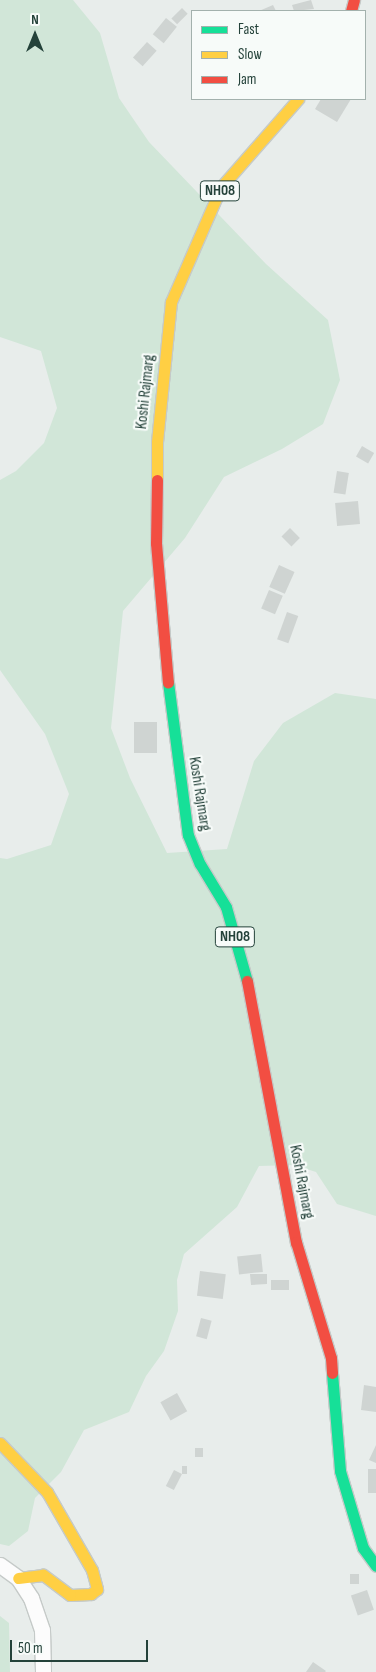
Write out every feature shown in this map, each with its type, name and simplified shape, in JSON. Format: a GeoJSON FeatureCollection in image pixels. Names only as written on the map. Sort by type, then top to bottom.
{"type":"FeatureCollection","features":[{"type":"Feature","properties":{"kind":"main road","name":"Koshi Rajmarg"},"geometry":{"type":"LineString","coordinates":[[297,100],[221,187],[171,302],[157,442],[156,543],[170,714],[188,835],[200,864],[226,906],[245,972],[296,1242],[331,1358],[340,1471],[363,1548],[376,1566]]}},
{"type":"Feature","properties":{"kind":"main road"},"geometry":{"type":"LineString","coordinates":[[0,1443],[47,1492],[92,1570],[97,1589],[91,1594],[70,1595],[43,1576],[18,1578]]}},
{"type":"Feature","properties":{"kind":"street"},"geometry":{"type":"LineString","coordinates":[[0,1565],[18,1578],[31,1598],[42,1630],[43,1672]]}},
{"type":"Feature","properties":{"kind":"green space"},"geometry":{"type":"Polygon","coordinates":[[[0,0],[73,0],[100,33],[119,98],[149,142],[266,264],[328,320],[340,380],[323,424],[282,449],[224,477],[185,538],[123,611],[111,728],[130,778],[167,853],[227,849],[254,761],[283,723],[335,693],[376,699],[376,1216],[337,1204],[316,1172],[294,1165],[259,1166],[237,1207],[184,1254],[177,1280],[178,1311],[164,1351],[146,1376],[129,1412],[84,1430],[61,1472],[35,1498],[28,1531],[9,1546],[0,1544],[0,858],[7,859],[51,845],[69,794],[45,734],[0,670],[0,480],[16,471],[44,443],[57,408],[41,351],[0,337],[0,0]]]}},
{"type":"Feature","properties":{"kind":"green space"},"geometry":{"type":"Polygon","coordinates":[[[0,1616],[9,1623],[10,1672],[0,1672],[0,1616]]]}},
{"type":"Feature","properties":{"kind":"building"},"geometry":{"type":"Polygon","coordinates":[[[311,0],[314,9],[294,10],[292,5],[311,0]]]}},
{"type":"Feature","properties":{"kind":"building"},"geometry":{"type":"Polygon","coordinates":[[[273,5],[276,10],[261,10],[273,5]]]}},
{"type":"Feature","properties":{"kind":"building"},"geometry":{"type":"Polygon","coordinates":[[[182,8],[188,14],[177,24],[171,19],[182,8]]]}},
{"type":"Feature","properties":{"kind":"building"},"geometry":{"type":"Polygon","coordinates":[[[166,18],[177,27],[164,43],[153,34],[166,18]]]}},
{"type":"Feature","properties":{"kind":"building"},"geometry":{"type":"Polygon","coordinates":[[[147,42],[157,51],[143,66],[133,58],[147,42]]]}},
{"type":"Feature","properties":{"kind":"building"},"geometry":{"type":"Polygon","coordinates":[[[320,100],[350,100],[337,122],[315,109],[320,100]]]}},
{"type":"Feature","properties":{"kind":"building"},"geometry":{"type":"Polygon","coordinates":[[[362,446],[374,453],[368,463],[356,456],[362,446]]]}},
{"type":"Feature","properties":{"kind":"building"},"geometry":{"type":"Polygon","coordinates":[[[337,471],[349,473],[345,495],[334,493],[337,471]]]}},
{"type":"Feature","properties":{"kind":"building"},"geometry":{"type":"Polygon","coordinates":[[[358,501],[360,524],[337,526],[335,503],[358,501]]]}},
{"type":"Feature","properties":{"kind":"building"},"geometry":{"type":"Polygon","coordinates":[[[290,528],[300,538],[291,546],[282,536],[290,528]]]}},
{"type":"Feature","properties":{"kind":"building"},"geometry":{"type":"Polygon","coordinates":[[[279,565],[295,572],[285,594],[269,587],[279,565]]]}},
{"type":"Feature","properties":{"kind":"building"},"geometry":{"type":"Polygon","coordinates":[[[269,590],[283,596],[275,614],[261,608],[269,590]]]}},
{"type":"Feature","properties":{"kind":"building"},"geometry":{"type":"Polygon","coordinates":[[[287,612],[298,616],[288,643],[277,639],[287,612]]]}},
{"type":"Feature","properties":{"kind":"building"},"geometry":{"type":"Polygon","coordinates":[[[134,722],[157,722],[157,753],[134,753],[134,722]]]}},
{"type":"Feature","properties":{"kind":"building"},"geometry":{"type":"Polygon","coordinates":[[[261,1254],[263,1272],[239,1274],[237,1257],[261,1254]]]}},
{"type":"Feature","properties":{"kind":"building"},"geometry":{"type":"Polygon","coordinates":[[[200,1271],[226,1274],[223,1299],[197,1296],[200,1271]]]}},
{"type":"Feature","properties":{"kind":"building"},"geometry":{"type":"Polygon","coordinates":[[[250,1274],[267,1274],[267,1284],[251,1285],[250,1274]]]}},
{"type":"Feature","properties":{"kind":"building"},"geometry":{"type":"Polygon","coordinates":[[[271,1280],[289,1280],[289,1290],[271,1290],[271,1280]]]}},
{"type":"Feature","properties":{"kind":"building"},"geometry":{"type":"Polygon","coordinates":[[[201,1318],[212,1321],[207,1339],[196,1336],[201,1318]]]}},
{"type":"Feature","properties":{"kind":"building"},"geometry":{"type":"Polygon","coordinates":[[[364,1385],[376,1387],[376,1412],[361,1410],[364,1385]]]}},
{"type":"Feature","properties":{"kind":"building"},"geometry":{"type":"Polygon","coordinates":[[[177,1393],[187,1411],[171,1421],[160,1402],[177,1393]]]}},
{"type":"Feature","properties":{"kind":"building"},"geometry":{"type":"Polygon","coordinates":[[[376,1445],[376,1463],[369,1460],[376,1445]]]}},
{"type":"Feature","properties":{"kind":"building"},"geometry":{"type":"Polygon","coordinates":[[[195,1448],[203,1448],[203,1457],[195,1457],[195,1448]]]}},
{"type":"Feature","properties":{"kind":"building"},"geometry":{"type":"Polygon","coordinates":[[[182,1466],[187,1466],[187,1474],[182,1474],[182,1466]]]}},
{"type":"Feature","properties":{"kind":"building"},"geometry":{"type":"Polygon","coordinates":[[[368,1469],[376,1469],[376,1493],[368,1493],[368,1469]]]}},
{"type":"Feature","properties":{"kind":"building"},"geometry":{"type":"Polygon","coordinates":[[[174,1470],[182,1474],[174,1490],[166,1486],[174,1470]]]}},
{"type":"Feature","properties":{"kind":"building"},"geometry":{"type":"Polygon","coordinates":[[[350,1574],[359,1574],[359,1584],[350,1584],[350,1574]]]}},
{"type":"Feature","properties":{"kind":"building"},"geometry":{"type":"Polygon","coordinates":[[[367,1590],[374,1610],[358,1615],[351,1596],[367,1590]]]}},
{"type":"Feature","properties":{"kind":"building"},"geometry":{"type":"Polygon","coordinates":[[[313,1662],[326,1671],[306,1672],[313,1662]]]}},
{"type":"Feature","properties":{"kind":"traffic: fast"},"geometry":{"type":"LineString","coordinates":[[168,682],[188,835],[200,864],[226,907],[247,981]]}},
{"type":"Feature","properties":{"kind":"traffic: fast"},"geometry":{"type":"LineString","coordinates":[[332,1373],[340,1471],[363,1548],[376,1566]]}},
{"type":"Feature","properties":{"kind":"traffic: slow"},"geometry":{"type":"LineString","coordinates":[[157,480],[157,442],[171,302],[221,187],[297,100]]}},
{"type":"Feature","properties":{"kind":"traffic: slow"},"geometry":{"type":"LineString","coordinates":[[0,1443],[47,1492],[92,1570],[97,1589],[91,1594],[70,1595],[43,1575],[18,1578]]}},
{"type":"Feature","properties":{"kind":"traffic: jam"},"geometry":{"type":"LineString","coordinates":[[351,10],[354,0]]}},
{"type":"Feature","properties":{"kind":"traffic: jam"},"geometry":{"type":"LineString","coordinates":[[157,480],[156,543],[168,682]]}},
{"type":"Feature","properties":{"kind":"traffic: jam"},"geometry":{"type":"LineString","coordinates":[[247,981],[296,1242],[331,1358],[332,1373]]}}]}
